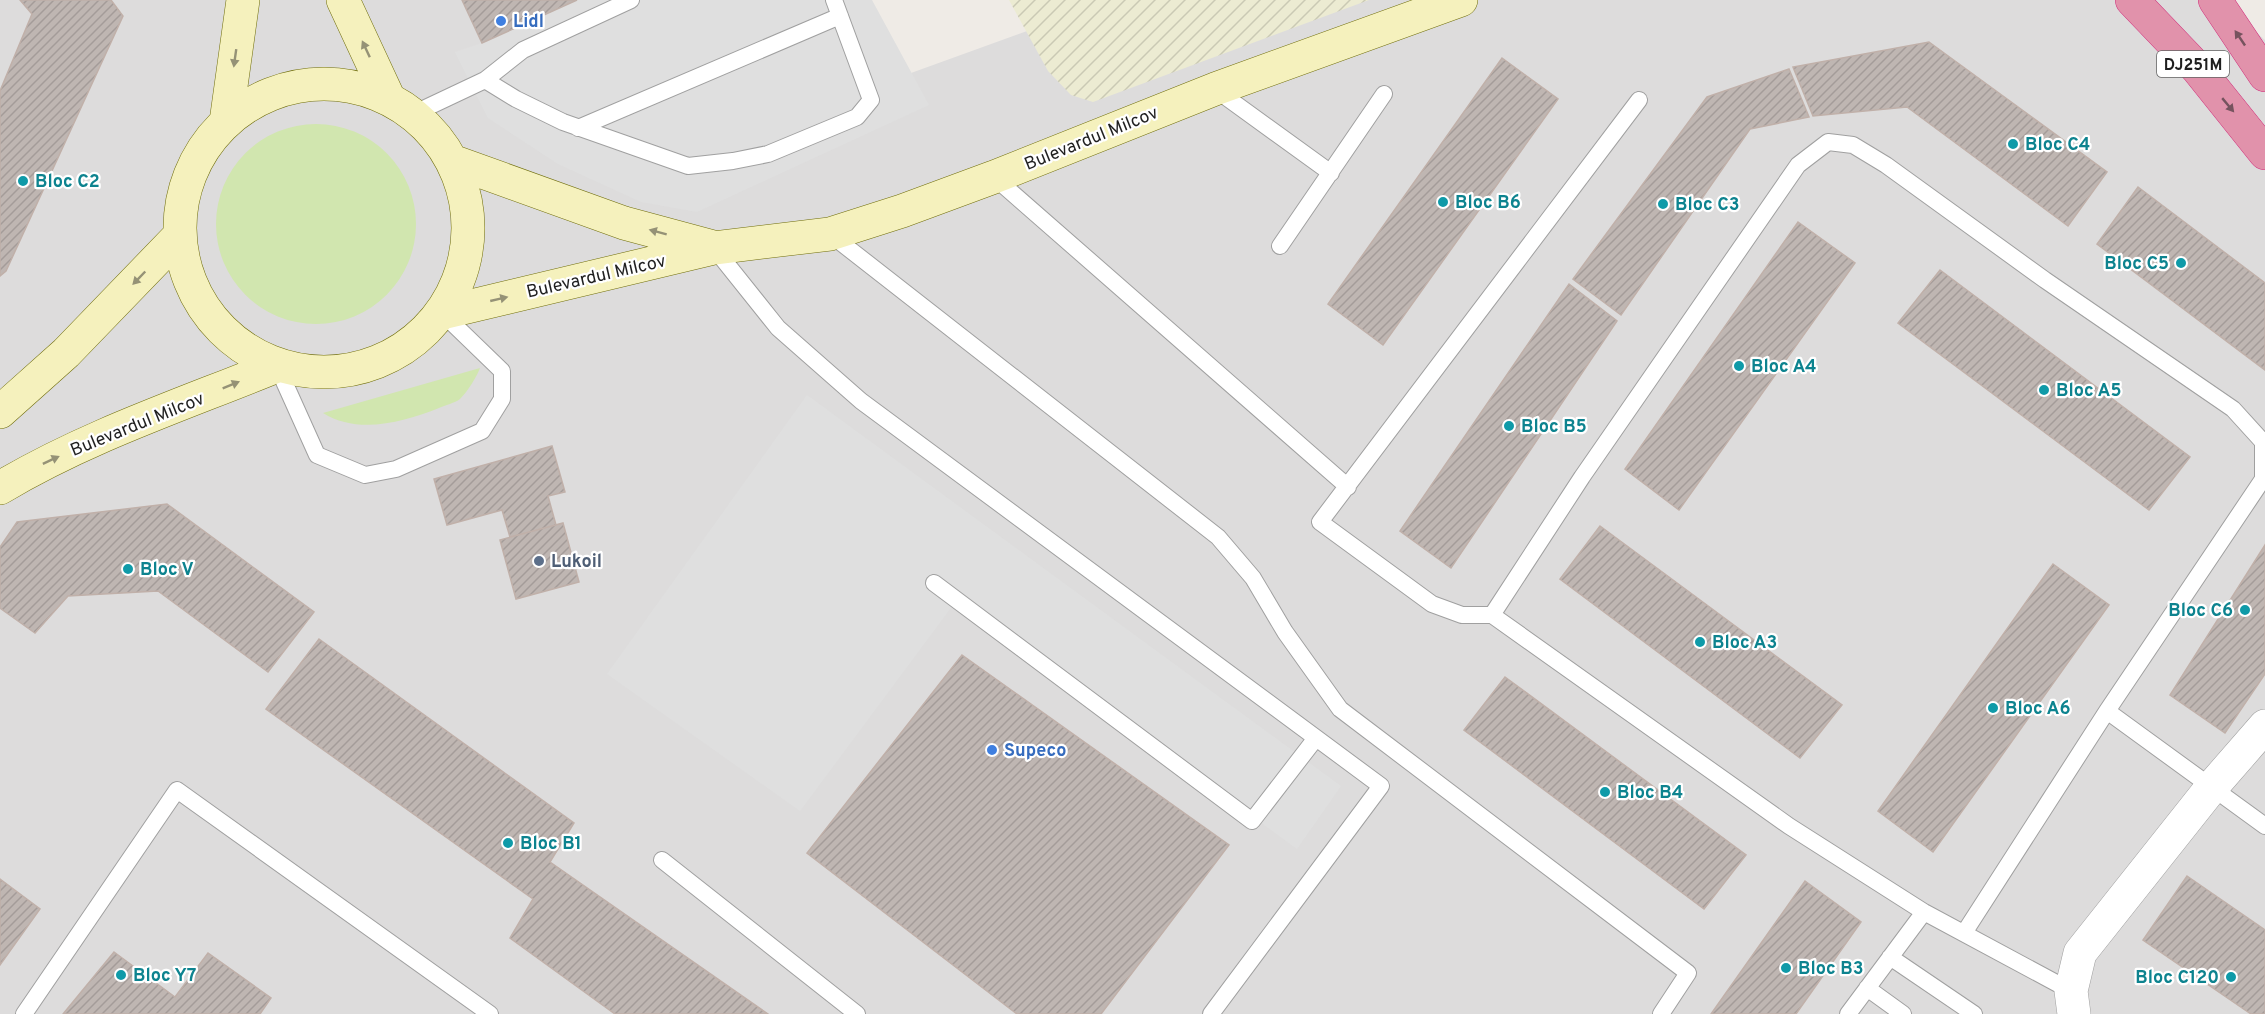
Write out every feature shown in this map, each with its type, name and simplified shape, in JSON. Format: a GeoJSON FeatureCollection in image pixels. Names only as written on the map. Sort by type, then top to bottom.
{"type":"FeatureCollection","features":[{"type":"Feature","properties":{"kind":"highway","name":"DJ251M"},"geometry":{"type":"LineString","coordinates":[[2132,0],[2197,68],[2265,153]]}},
{"type":"Feature","properties":{"kind":"highway","name":"DJ251M"},"geometry":{"type":"LineString","coordinates":[[2215,0],[2265,75]]}},
{"type":"Feature","properties":{"kind":"main road"},"geometry":{"type":"LineString","coordinates":[[226,122],[243,0]]}},
{"type":"Feature","properties":{"kind":"main road"},"geometry":{"type":"LineString","coordinates":[[343,0],[401,107]]}},
{"type":"Feature","properties":{"kind":"main road","name":"Bulevardul Milcov"},"geometry":{"type":"LineString","coordinates":[[442,313],[714,248],[830,234],[902,211],[994,177],[1215,89],[1461,0]]}},
{"type":"Feature","properties":{"kind":"main road"},"geometry":{"type":"LineString","coordinates":[[304,86],[343,86],[362,89],[401,107],[435,136],[452,161],[464,191],[469,223],[467,254],[458,285],[442,313],[396,354],[338,373],[277,366],[246,352],[219,330],[198,302],[185,270],[179,236],[183,194],[200,155],[226,122],[276,92],[304,86]]}},
{"type":"Feature","properties":{"kind":"main road","name":"Bulevardul Milcov"},"geometry":{"type":"LineString","coordinates":[[452,161],[624,223],[714,248]]}},
{"type":"Feature","properties":{"kind":"main road"},"geometry":{"type":"LineString","coordinates":[[0,412],[66,352],[179,236]]}},
{"type":"Feature","properties":{"kind":"main road","name":"Bulevardul Milcov"},"geometry":{"type":"LineString","coordinates":[[0,488],[32,469],[89,442],[277,366]]}},
{"type":"Feature","properties":{"kind":"street"},"geometry":{"type":"LineString","coordinates":[[2072,1002],[2080,953],[2211,788],[2265,726]]}},
{"type":"Feature","properties":{"kind":"lane"},"geometry":{"type":"LineString","coordinates":[[401,107],[485,80],[523,50],[631,0]]}},
{"type":"Feature","properties":{"kind":"lane"},"geometry":{"type":"LineString","coordinates":[[485,80],[516,99],[578,128],[688,166],[768,154],[856,117],[871,100],[837,8],[578,128]]}},
{"type":"Feature","properties":{"kind":"lane"},"geometry":{"type":"LineString","coordinates":[[1215,89],[1331,173]]}},
{"type":"Feature","properties":{"kind":"lane"},"geometry":{"type":"LineString","coordinates":[[1280,246],[1384,94]]}},
{"type":"Feature","properties":{"kind":"lane"},"geometry":{"type":"LineString","coordinates":[[1639,100],[1320,522],[1432,604],[1461,615],[1492,615],[1790,826],[1924,912],[1964,933],[2072,1002]]}},
{"type":"Feature","properties":{"kind":"lane"},"geometry":{"type":"LineString","coordinates":[[1492,615],[1582,477],[1798,165],[1827,142],[1853,145],[1886,165],[2045,280],[2234,409],[2263,442],[2263,479],[2107,711],[1964,933]]}},
{"type":"Feature","properties":{"kind":"lane"},"geometry":{"type":"LineString","coordinates":[[994,177],[1348,487]]}},
{"type":"Feature","properties":{"kind":"lane"},"geometry":{"type":"LineString","coordinates":[[830,234],[1218,537],[1253,578],[1284,632],[1340,709],[1688,973],[1660,1014]]}},
{"type":"Feature","properties":{"kind":"lane"},"geometry":{"type":"LineString","coordinates":[[714,248],[778,328],[861,401],[1381,786],[1211,1014]]}},
{"type":"Feature","properties":{"kind":"lane"},"geometry":{"type":"LineString","coordinates":[[277,366],[317,454],[365,475],[396,470],[482,431],[502,399],[502,371],[442,313]]}},
{"type":"Feature","properties":{"kind":"lane"},"geometry":{"type":"LineString","coordinates":[[933,583],[1252,821],[1316,738]]}},
{"type":"Feature","properties":{"kind":"lane"},"geometry":{"type":"LineString","coordinates":[[2107,711],[2265,826]]}},
{"type":"Feature","properties":{"kind":"lane"},"geometry":{"type":"LineString","coordinates":[[24,1014],[177,790],[490,1014]]}},
{"type":"Feature","properties":{"kind":"lane"},"geometry":{"type":"LineString","coordinates":[[662,860],[857,1014]]}},
{"type":"Feature","properties":{"kind":"lane"},"geometry":{"type":"LineString","coordinates":[[1848,1014],[1924,912]]}},
{"type":"Feature","properties":{"kind":"lane"},"geometry":{"type":"LineString","coordinates":[[1890,957],[1974,1014]]}},
{"type":"Feature","properties":{"kind":"lane"},"geometry":{"type":"LineString","coordinates":[[1867,988],[1903,1014]]}},
{"type":"Feature","properties":{"kind":"shaded area"},"geometry":{"type":"Polygon","coordinates":[[[0,0],[566,0],[629,175],[1113,0],[2219,0],[2265,40],[2265,1014],[0,1014],[0,0]]]}},
{"type":"Feature","properties":{"kind":"shaded area"},"geometry":{"type":"Polygon","coordinates":[[[577,0],[872,0],[929,105],[697,212],[641,202],[558,164],[488,118],[455,52],[482,43],[577,0]]]}},
{"type":"Feature","properties":{"kind":"shaded area"},"geometry":{"type":"Polygon","coordinates":[[[807,395],[1341,786],[1297,849],[956,601],[800,811],[607,674],[807,395]]]}},
{"type":"Feature","properties":{"kind":"green space"},"geometry":{"type":"Polygon","coordinates":[[[1009,0],[1369,0],[1093,102],[1071,95],[1048,71],[1009,0]]]}},
{"type":"Feature","properties":{"kind":"green space"},"geometry":{"type":"Polygon","coordinates":[[[316,124],[335,126],[363,136],[393,161],[408,186],[414,205],[416,224],[414,243],[404,271],[379,301],[354,316],[335,322],[316,324],[297,322],[269,312],[239,287],[224,262],[218,243],[216,224],[218,205],[228,177],[253,147],[278,132],[297,126],[316,124]]]}},
{"type":"Feature","properties":{"kind":"green space"},"geometry":{"type":"Polygon","coordinates":[[[480,368],[472,384],[460,399],[411,418],[366,425],[337,420],[323,413],[480,368]]]}},
{"type":"Feature","properties":{"kind":"building","name":"Bloc C2"},"geometry":{"type":"Polygon","coordinates":[[[20,0],[111,0],[123,16],[6,271],[0,276],[0,91],[32,14],[20,0]]]}},
{"type":"Feature","properties":{"kind":"building","name":"Lidl"},"geometry":{"type":"Polygon","coordinates":[[[462,0],[577,0],[482,43],[462,0]]]}},
{"type":"Feature","properties":{"kind":"building","name":"Bloc C4"},"geometry":{"type":"Polygon","coordinates":[[[1929,42],[2107,172],[2068,226],[1907,107],[1813,116],[1793,67],[1929,42]]]}},
{"type":"Feature","properties":{"kind":"building","name":"Bloc B6"},"geometry":{"type":"Polygon","coordinates":[[[1502,58],[1558,99],[1383,345],[1328,304],[1502,58]]]}},
{"type":"Feature","properties":{"kind":"building","name":"Bloc C3"},"geometry":{"type":"Polygon","coordinates":[[[1789,69],[1809,117],[1750,129],[1621,315],[1573,279],[1707,97],[1789,69]]]}},
{"type":"Feature","properties":{"kind":"building","name":"Bloc C5"},"geometry":{"type":"Polygon","coordinates":[[[2138,187],[2265,283],[2265,370],[2097,244],[2138,187]]]}},
{"type":"Feature","properties":{"kind":"building","name":"Bloc A4"},"geometry":{"type":"Polygon","coordinates":[[[1798,222],[1855,263],[1679,510],[1625,469],[1798,222]]]}},
{"type":"Feature","properties":{"kind":"building","name":"Bloc A5"},"geometry":{"type":"Polygon","coordinates":[[[1940,270],[2190,457],[2149,510],[1898,323],[1940,270]]]}},
{"type":"Feature","properties":{"kind":"building","name":"Bloc B5"},"geometry":{"type":"Polygon","coordinates":[[[1569,284],[1617,321],[1451,568],[1400,531],[1569,284]]]}},
{"type":"Feature","properties":{"kind":"building"},"geometry":{"type":"Polygon","coordinates":[[[552,446],[565,492],[548,496],[556,525],[510,537],[502,510],[447,525],[434,479],[552,446]]]}},
{"type":"Feature","properties":{"kind":"building","name":"Bloc V"},"geometry":{"type":"Polygon","coordinates":[[[167,504],[314,612],[268,672],[158,591],[68,596],[35,633],[0,608],[0,547],[17,522],[167,504]]]}},
{"type":"Feature","properties":{"kind":"building","name":"Lukoil"},"geometry":{"type":"Polygon","coordinates":[[[563,523],[579,582],[516,599],[500,540],[563,523]]]}},
{"type":"Feature","properties":{"kind":"building","name":"Bloc A3"},"geometry":{"type":"Polygon","coordinates":[[[1600,526],[1842,705],[1800,758],[1560,579],[1600,526]]]}},
{"type":"Feature","properties":{"kind":"building","name":"Bloc C6"},"geometry":{"type":"Polygon","coordinates":[[[2265,545],[2265,674],[2225,733],[2170,695],[2265,545]]]}},
{"type":"Feature","properties":{"kind":"building","name":"Bloc A6"},"geometry":{"type":"Polygon","coordinates":[[[2053,564],[2109,605],[1933,852],[1878,811],[2053,564]]]}},
{"type":"Feature","properties":{"kind":"building","name":"Bloc B1"},"geometry":{"type":"Polygon","coordinates":[[[319,639],[574,823],[550,862],[768,1014],[615,1014],[510,938],[533,899],[266,709],[319,639]]]}},
{"type":"Feature","properties":{"kind":"building","name":"Supeco"},"geometry":{"type":"Polygon","coordinates":[[[962,655],[1229,845],[1101,1014],[1017,1014],[807,853],[962,655]]]}},
{"type":"Feature","properties":{"kind":"building","name":"Bloc B4"},"geometry":{"type":"Polygon","coordinates":[[[1505,677],[1746,855],[1704,909],[1464,730],[1505,677]]]}},
{"type":"Feature","properties":{"kind":"building","name":"Bloc C120"},"geometry":{"type":"Polygon","coordinates":[[[2187,876],[2265,930],[2265,1014],[2251,1014],[2143,940],[2187,876]]]}},
{"type":"Feature","properties":{"kind":"building"},"geometry":{"type":"Polygon","coordinates":[[[0,879],[40,909],[0,965],[0,879]]]}},
{"type":"Feature","properties":{"kind":"building","name":"Bloc B3"},"geometry":{"type":"Polygon","coordinates":[[[1805,881],[1861,922],[1796,1014],[1711,1014],[1805,881]]]}},
{"type":"Feature","properties":{"kind":"building","name":"Bloc Y7"},"geometry":{"type":"Polygon","coordinates":[[[114,952],[175,997],[208,953],[271,998],[260,1014],[63,1014],[114,952]]]}},
{"type":"Feature","properties":{"kind":"place","name":"Lidl"},"geometry":{"type":"Point","coordinates":[501,21]}},
{"type":"Feature","properties":{"kind":"place","name":"Bloc C4"},"geometry":{"type":"Point","coordinates":[2013,144]}},
{"type":"Feature","properties":{"kind":"place","name":"Bloc C2"},"geometry":{"type":"Point","coordinates":[23,181]}},
{"type":"Feature","properties":{"kind":"place","name":"Bloc B6"},"geometry":{"type":"Point","coordinates":[1443,202]}},
{"type":"Feature","properties":{"kind":"place","name":"Bloc C3"},"geometry":{"type":"Point","coordinates":[1663,204]}},
{"type":"Feature","properties":{"kind":"place","name":"Bloc C5"},"geometry":{"type":"Point","coordinates":[2181,263]}},
{"type":"Feature","properties":{"kind":"place","name":"Bloc A4"},"geometry":{"type":"Point","coordinates":[1739,366]}},
{"type":"Feature","properties":{"kind":"place","name":"Bloc A5"},"geometry":{"type":"Point","coordinates":[2044,390]}},
{"type":"Feature","properties":{"kind":"place","name":"Bloc B5"},"geometry":{"type":"Point","coordinates":[1509,426]}},
{"type":"Feature","properties":{"kind":"place","name":"Lukoil"},"geometry":{"type":"Point","coordinates":[539,561]}},
{"type":"Feature","properties":{"kind":"place","name":"Bloc V"},"geometry":{"type":"Point","coordinates":[128,569]}},
{"type":"Feature","properties":{"kind":"place","name":"Bloc C6"},"geometry":{"type":"Point","coordinates":[2245,610]}},
{"type":"Feature","properties":{"kind":"place","name":"Bloc A3"},"geometry":{"type":"Point","coordinates":[1700,642]}},
{"type":"Feature","properties":{"kind":"place","name":"Bloc A6"},"geometry":{"type":"Point","coordinates":[1993,708]}},
{"type":"Feature","properties":{"kind":"place","name":"Supeco"},"geometry":{"type":"Point","coordinates":[992,750]}},
{"type":"Feature","properties":{"kind":"place","name":"Bloc B4"},"geometry":{"type":"Point","coordinates":[1605,792]}},
{"type":"Feature","properties":{"kind":"place","name":"Bloc B1"},"geometry":{"type":"Point","coordinates":[508,843]}},
{"type":"Feature","properties":{"kind":"place","name":"Bloc B3"},"geometry":{"type":"Point","coordinates":[1786,968]}},
{"type":"Feature","properties":{"kind":"place","name":"Bloc Y7"},"geometry":{"type":"Point","coordinates":[121,975]}},
{"type":"Feature","properties":{"kind":"place","name":"Bloc C120"},"geometry":{"type":"Point","coordinates":[2231,977]}}]}
